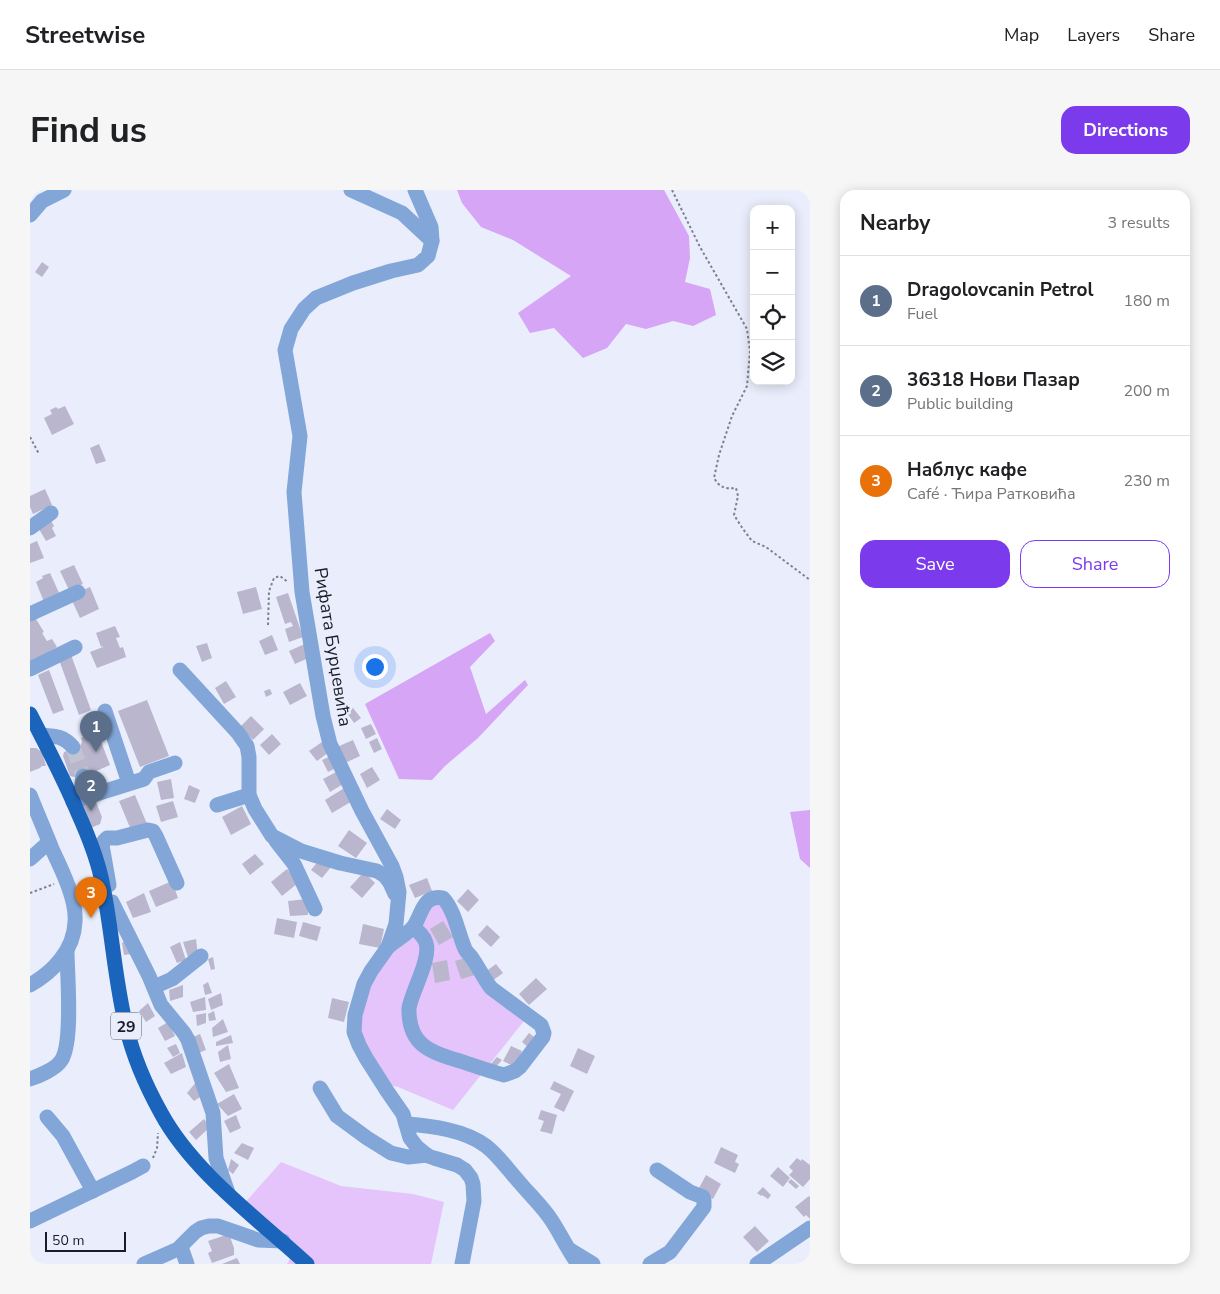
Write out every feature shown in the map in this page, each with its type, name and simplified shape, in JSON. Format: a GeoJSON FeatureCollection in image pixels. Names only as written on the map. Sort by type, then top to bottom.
{"type":"FeatureCollection","features":[{"type":"Feature","properties":{"kind":"main road","name":"29"},"geometry":{"type":"LineString","coordinates":[[30,714],[77,800],[109,902],[126,1025],[132,1048],[161,1114],[189,1153],[207,1173],[307,1264]]}},
{"type":"Feature","properties":{"kind":"street"},"geometry":{"type":"LineString","coordinates":[[30,215],[42,201],[64,190]]}},
{"type":"Feature","properties":{"kind":"street"},"geometry":{"type":"LineString","coordinates":[[351,190],[402,213],[432,241]]}},
{"type":"Feature","properties":{"kind":"street"},"geometry":{"type":"LineString","coordinates":[[415,190],[431,227],[432,241]]}},
{"type":"Feature","properties":{"kind":"street","name":"Рифата Бурџевића"},"geometry":{"type":"LineString","coordinates":[[432,241],[428,256],[418,265],[353,283],[316,298],[304,309],[291,329],[285,350],[300,436],[294,492],[302,592],[323,716],[330,744],[362,811],[392,866],[400,892],[396,924],[388,947],[364,984],[355,1015],[354,1032],[366,1058],[403,1114],[410,1138],[417,1147],[427,1155],[457,1166],[468,1174],[473,1184],[474,1205],[462,1264]]}},
{"type":"Feature","properties":{"kind":"street"},"geometry":{"type":"LineString","coordinates":[[30,528],[51,513]]}},
{"type":"Feature","properties":{"kind":"street"},"geometry":{"type":"LineString","coordinates":[[30,614],[78,592]]}},
{"type":"Feature","properties":{"kind":"street"},"geometry":{"type":"LineString","coordinates":[[30,669],[75,647]]}},
{"type":"Feature","properties":{"kind":"street"},"geometry":{"type":"LineString","coordinates":[[180,670],[238,733],[246,746],[249,757],[249,795],[255,809],[272,836],[294,864],[315,909]]}},
{"type":"Feature","properties":{"kind":"street"},"geometry":{"type":"LineString","coordinates":[[105,711],[129,783]]}},
{"type":"Feature","properties":{"kind":"street"},"geometry":{"type":"LineString","coordinates":[[41,735],[63,738],[72,747]]}},
{"type":"Feature","properties":{"kind":"street"},"geometry":{"type":"LineString","coordinates":[[77,800],[144,779],[149,772],[175,763]]}},
{"type":"Feature","properties":{"kind":"street"},"geometry":{"type":"LineString","coordinates":[[77,800],[83,783],[83,776]]}},
{"type":"Feature","properties":{"kind":"street"},"geometry":{"type":"LineString","coordinates":[[30,795],[66,880],[76,921],[67,951],[43,978],[30,985]]}},
{"type":"Feature","properties":{"kind":"street"},"geometry":{"type":"LineString","coordinates":[[217,805],[249,795]]}},
{"type":"Feature","properties":{"kind":"street"},"geometry":{"type":"LineString","coordinates":[[177,883],[153,832],[148,830],[116,838],[107,838],[104,841],[102,845],[109,902],[154,987],[164,1010],[184,1032],[194,1054],[213,1113],[216,1158],[228,1193]]}},
{"type":"Feature","properties":{"kind":"street","name":"Рифата Бурџевића"},"geometry":{"type":"LineString","coordinates":[[272,836],[301,851],[377,872],[385,876],[396,896],[398,909]]}},
{"type":"Feature","properties":{"kind":"street"},"geometry":{"type":"LineString","coordinates":[[30,859],[50,842]]}},
{"type":"Feature","properties":{"kind":"street","name":"Рифата Бурџевића"},"geometry":{"type":"LineString","coordinates":[[388,947],[413,928],[424,905],[434,898],[443,898],[447,902],[466,951],[486,982],[491,988],[542,1025],[543,1037],[520,1067],[510,1074],[504,1075],[438,1055],[427,1050],[418,1041],[410,1022],[409,1008],[427,953],[424,938],[413,928]]}},
{"type":"Feature","properties":{"kind":"street"},"geometry":{"type":"LineString","coordinates":[[30,1079],[60,1064],[65,1054],[69,1025],[67,951]]}},
{"type":"Feature","properties":{"kind":"street"},"geometry":{"type":"LineString","coordinates":[[154,987],[172,979],[201,956]]}},
{"type":"Feature","properties":{"kind":"street"},"geometry":{"type":"LineString","coordinates":[[320,1088],[337,1116],[367,1138],[391,1153],[408,1157],[427,1155]]}},
{"type":"Feature","properties":{"kind":"street"},"geometry":{"type":"LineString","coordinates":[[47,1117],[63,1136],[93,1191]]}},
{"type":"Feature","properties":{"kind":"street"},"geometry":{"type":"LineString","coordinates":[[406,1124],[421,1125],[460,1134],[486,1146],[552,1220],[578,1264]]}},
{"type":"Feature","properties":{"kind":"street"},"geometry":{"type":"LineString","coordinates":[[30,1220],[143,1166]]}},
{"type":"Feature","properties":{"kind":"street"},"geometry":{"type":"LineString","coordinates":[[650,1264],[670,1252],[704,1208],[705,1204],[702,1197],[690,1192],[657,1170]]}},
{"type":"Feature","properties":{"kind":"street"},"geometry":{"type":"LineString","coordinates":[[144,1264],[174,1251],[195,1232],[209,1226],[218,1226],[258,1240],[283,1241]]}},
{"type":"Feature","properties":{"kind":"street"},"geometry":{"type":"LineString","coordinates":[[757,1264],[810,1228]]}},
{"type":"Feature","properties":{"kind":"street"},"geometry":{"type":"LineString","coordinates":[[181,1246],[187,1264]]}},
{"type":"Feature","properties":{"kind":"street"},"geometry":{"type":"LineString","coordinates":[[569,1249],[593,1264]]}},
{"type":"Feature","properties":{"kind":"path"},"geometry":{"type":"LineString","coordinates":[[672,190],[700,247],[747,329],[750,351],[747,386],[732,416],[719,455],[714,478],[718,485],[729,489],[736,488],[738,496],[734,515],[752,541],[766,547],[810,580]]}},
{"type":"Feature","properties":{"kind":"path"},"geometry":{"type":"LineString","coordinates":[[30,437],[39,454]]}},
{"type":"Feature","properties":{"kind":"path"},"geometry":{"type":"LineString","coordinates":[[268,625],[269,591],[274,578],[280,576],[302,592]]}},
{"type":"Feature","properties":{"kind":"path"},"geometry":{"type":"LineString","coordinates":[[30,893],[66,880]]}},
{"type":"Feature","properties":{"kind":"path"},"geometry":{"type":"LineString","coordinates":[[143,1166],[153,1158],[156,1152],[158,1122],[161,1114]]}},
{"type":"Feature","properties":{"kind":"shaded area"},"geometry":{"type":"Polygon","coordinates":[[[457,190],[664,190],[689,236],[690,258],[685,282],[710,289],[716,315],[693,326],[673,321],[646,329],[626,324],[607,348],[583,358],[554,328],[530,333],[518,313],[571,276],[513,240],[481,227],[462,203],[457,190]]]}},
{"type":"Feature","properties":{"kind":"shaded area"},"geometry":{"type":"Polygon","coordinates":[[[490,633],[495,641],[470,667],[486,714],[525,680],[528,685],[478,738],[445,766],[432,780],[399,779],[365,704],[490,633]]]}},
{"type":"Feature","properties":{"kind":"shaded area"},"geometry":{"type":"Polygon","coordinates":[[[810,810],[810,868],[800,859],[790,812],[810,810]]]}},
{"type":"Feature","properties":{"kind":"shaded area"},"geometry":{"type":"Polygon","coordinates":[[[438,897],[466,951],[528,1016],[453,1110],[398,1087],[382,1083],[354,1026],[364,984],[438,897]]]}},
{"type":"Feature","properties":{"kind":"shaded area"},"geometry":{"type":"Polygon","coordinates":[[[281,1162],[341,1186],[413,1194],[444,1202],[431,1264],[287,1264],[294,1252],[242,1206],[281,1162]]]}},
{"type":"Feature","properties":{"kind":"building"},"geometry":{"type":"Polygon","coordinates":[[[42,262],[49,267],[42,277],[35,272],[42,262]]]}},
{"type":"Feature","properties":{"kind":"building"},"geometry":{"type":"Polygon","coordinates":[[[65,406],[74,424],[52,435],[44,418],[52,414],[50,410],[65,406]]]}},
{"type":"Feature","properties":{"kind":"building"},"geometry":{"type":"Polygon","coordinates":[[[99,444],[106,461],[96,464],[90,448],[99,444]]]}},
{"type":"Feature","properties":{"kind":"building"},"geometry":{"type":"Polygon","coordinates":[[[45,489],[52,505],[33,514],[30,507],[30,496],[45,489]]]}},
{"type":"Feature","properties":{"kind":"building"},"geometry":{"type":"Polygon","coordinates":[[[49,517],[54,526],[52,528],[56,536],[46,541],[36,524],[49,517]]]}},
{"type":"Feature","properties":{"kind":"building"},"geometry":{"type":"Polygon","coordinates":[[[37,541],[44,558],[30,563],[30,544],[37,541]]]}},
{"type":"Feature","properties":{"kind":"building"},"geometry":{"type":"Polygon","coordinates":[[[74,565],[83,584],[69,590],[60,571],[74,565]]]}},
{"type":"Feature","properties":{"kind":"building"},"geometry":{"type":"Polygon","coordinates":[[[50,573],[60,595],[44,602],[36,582],[43,578],[42,576],[50,573]]]}},
{"type":"Feature","properties":{"kind":"building"},"geometry":{"type":"Polygon","coordinates":[[[90,587],[99,609],[80,618],[70,596],[90,587]]]}},
{"type":"Feature","properties":{"kind":"building"},"geometry":{"type":"Polygon","coordinates":[[[256,587],[262,609],[243,614],[237,592],[256,587]]]}},
{"type":"Feature","properties":{"kind":"building"},"geometry":{"type":"Polygon","coordinates":[[[288,593],[303,637],[289,642],[285,629],[293,626],[291,622],[285,624],[276,597],[288,593]]]}},
{"type":"Feature","properties":{"kind":"building"},"geometry":{"type":"Polygon","coordinates":[[[30,618],[36,619],[47,641],[52,639],[57,647],[30,664],[30,618]]]}},
{"type":"Feature","properties":{"kind":"building"},"geometry":{"type":"Polygon","coordinates":[[[115,626],[120,637],[116,638],[120,648],[123,647],[126,657],[97,668],[90,652],[103,647],[103,646],[101,647],[96,633],[115,626]]]}},
{"type":"Feature","properties":{"kind":"building"},"geometry":{"type":"Polygon","coordinates":[[[272,635],[278,650],[265,655],[259,641],[272,635]]]}},
{"type":"Feature","properties":{"kind":"building"},"geometry":{"type":"Polygon","coordinates":[[[207,643],[212,658],[202,662],[196,646],[207,643]]]}},
{"type":"Feature","properties":{"kind":"building"},"geometry":{"type":"Polygon","coordinates":[[[307,643],[313,656],[295,664],[289,651],[307,643]]]}},
{"type":"Feature","properties":{"kind":"building"},"geometry":{"type":"Polygon","coordinates":[[[70,652],[91,710],[79,715],[58,657],[70,652]]]}},
{"type":"Feature","properties":{"kind":"building"},"geometry":{"type":"Polygon","coordinates":[[[49,670],[64,710],[53,714],[38,675],[49,670]]]}},
{"type":"Feature","properties":{"kind":"building"},"geometry":{"type":"Polygon","coordinates":[[[226,681],[236,697],[224,704],[215,688],[226,681]]]}},
{"type":"Feature","properties":{"kind":"building"},"geometry":{"type":"Polygon","coordinates":[[[300,683],[307,696],[290,705],[283,692],[300,683]]]}},
{"type":"Feature","properties":{"kind":"building"},"geometry":{"type":"Polygon","coordinates":[[[270,689],[272,694],[266,697],[264,691],[270,689]]]}},
{"type":"Feature","properties":{"kind":"building"},"geometry":{"type":"Polygon","coordinates":[[[147,700],[169,756],[140,767],[118,711],[147,700]]]}},
{"type":"Feature","properties":{"kind":"building"},"geometry":{"type":"Polygon","coordinates":[[[353,708],[361,718],[354,723],[347,713],[353,708]]]}},
{"type":"Feature","properties":{"kind":"building"},"geometry":{"type":"Polygon","coordinates":[[[251,716],[264,729],[253,740],[240,727],[251,716]]]}},
{"type":"Feature","properties":{"kind":"building"},"geometry":{"type":"Polygon","coordinates":[[[371,724],[376,734],[366,739],[361,728],[371,724]]]}},
{"type":"Feature","properties":{"kind":"building"},"geometry":{"type":"Polygon","coordinates":[[[97,731],[110,765],[94,772],[93,770],[74,777],[70,776],[63,756],[64,752],[80,746],[81,738],[97,731]]]}},
{"type":"Feature","properties":{"kind":"building"},"geometry":{"type":"Polygon","coordinates":[[[272,734],[281,744],[269,755],[260,745],[272,734]]]}},
{"type":"Feature","properties":{"kind":"building"},"geometry":{"type":"Polygon","coordinates":[[[377,738],[382,749],[374,753],[369,742],[377,738]]]}},
{"type":"Feature","properties":{"kind":"building"},"geometry":{"type":"Polygon","coordinates":[[[353,740],[360,756],[345,763],[337,747],[353,740]]]}},
{"type":"Feature","properties":{"kind":"building"},"geometry":{"type":"Polygon","coordinates":[[[322,742],[329,752],[317,761],[309,751],[322,742]]]}},
{"type":"Feature","properties":{"kind":"building"},"geometry":{"type":"Polygon","coordinates":[[[30,748],[36,748],[42,752],[46,766],[30,772],[30,748]]]}},
{"type":"Feature","properties":{"kind":"building"},"geometry":{"type":"Polygon","coordinates":[[[331,756],[336,768],[328,772],[322,760],[331,756]]]}},
{"type":"Feature","properties":{"kind":"building"},"geometry":{"type":"Polygon","coordinates":[[[372,767],[380,780],[367,788],[360,774],[372,767]]]}},
{"type":"Feature","properties":{"kind":"building"},"geometry":{"type":"Polygon","coordinates":[[[338,771],[345,783],[330,792],[323,779],[338,771]]]}},
{"type":"Feature","properties":{"kind":"building"},"geometry":{"type":"Polygon","coordinates":[[[171,779],[174,798],[161,800],[157,782],[171,779]]]}},
{"type":"Feature","properties":{"kind":"building"},"geometry":{"type":"Polygon","coordinates":[[[189,785],[200,790],[195,803],[184,799],[189,785]]]}},
{"type":"Feature","properties":{"kind":"building"},"geometry":{"type":"Polygon","coordinates":[[[346,787],[354,800],[332,813],[325,800],[346,787]]]}},
{"type":"Feature","properties":{"kind":"building"},"geometry":{"type":"Polygon","coordinates":[[[135,795],[147,824],[131,830],[119,801],[135,795]]]}},
{"type":"Feature","properties":{"kind":"building"},"geometry":{"type":"Polygon","coordinates":[[[94,797],[102,817],[100,824],[91,828],[80,803],[94,797]]]}},
{"type":"Feature","properties":{"kind":"building"},"geometry":{"type":"Polygon","coordinates":[[[173,801],[178,817],[161,822],[156,806],[173,801]]]}},
{"type":"Feature","properties":{"kind":"building"},"geometry":{"type":"Polygon","coordinates":[[[242,806],[251,824],[231,835],[222,817],[242,806]]]}},
{"type":"Feature","properties":{"kind":"building"},"geometry":{"type":"Polygon","coordinates":[[[387,809],[401,820],[395,829],[380,819],[387,809]]]}},
{"type":"Feature","properties":{"kind":"building"},"geometry":{"type":"Polygon","coordinates":[[[349,830],[367,843],[356,858],[338,846],[349,830]]]}},
{"type":"Feature","properties":{"kind":"building"},"geometry":{"type":"Polygon","coordinates":[[[255,854],[264,864],[250,875],[242,864],[255,854]]]}},
{"type":"Feature","properties":{"kind":"building"},"geometry":{"type":"Polygon","coordinates":[[[320,859],[331,867],[322,878],[311,870],[320,859]]]}},
{"type":"Feature","properties":{"kind":"building"},"geometry":{"type":"Polygon","coordinates":[[[287,869],[298,883],[282,896],[271,882],[287,869]]]}},
{"type":"Feature","properties":{"kind":"building"},"geometry":{"type":"Polygon","coordinates":[[[364,872],[375,883],[362,898],[350,887],[364,872]]]}},
{"type":"Feature","properties":{"kind":"building"},"geometry":{"type":"Polygon","coordinates":[[[427,878],[432,891],[415,898],[409,885],[427,878]]]}},
{"type":"Feature","properties":{"kind":"building"},"geometry":{"type":"Polygon","coordinates":[[[172,881],[178,898],[156,907],[149,891],[172,881]]]}},
{"type":"Feature","properties":{"kind":"building"},"geometry":{"type":"Polygon","coordinates":[[[468,889],[479,900],[468,912],[457,901],[468,889]]]}},
{"type":"Feature","properties":{"kind":"building"},"geometry":{"type":"Polygon","coordinates":[[[144,893],[151,912],[133,918],[126,902],[144,893]]]}},
{"type":"Feature","properties":{"kind":"building"},"geometry":{"type":"Polygon","coordinates":[[[307,899],[308,915],[290,916],[288,901],[307,899]]]}},
{"type":"Feature","properties":{"kind":"building"},"geometry":{"type":"Polygon","coordinates":[[[277,918],[297,922],[294,938],[274,934],[277,918]]]}},
{"type":"Feature","properties":{"kind":"building"},"geometry":{"type":"Polygon","coordinates":[[[443,921],[453,937],[439,945],[430,929],[443,921]]]}},
{"type":"Feature","properties":{"kind":"building"},"geometry":{"type":"Polygon","coordinates":[[[303,922],[321,927],[317,941],[299,936],[303,922]]]}},
{"type":"Feature","properties":{"kind":"building"},"geometry":{"type":"Polygon","coordinates":[[[363,924],[384,929],[380,948],[359,944],[363,924]]]}},
{"type":"Feature","properties":{"kind":"building"},"geometry":{"type":"Polygon","coordinates":[[[487,925],[500,937],[491,947],[478,935],[487,925]]]}},
{"type":"Feature","properties":{"kind":"building"},"geometry":{"type":"Polygon","coordinates":[[[128,939],[132,954],[124,955],[122,943],[128,939]]]}},
{"type":"Feature","properties":{"kind":"building"},"geometry":{"type":"Polygon","coordinates":[[[196,939],[198,957],[189,960],[183,942],[196,939]]]}},
{"type":"Feature","properties":{"kind":"building"},"geometry":{"type":"Polygon","coordinates":[[[180,942],[186,960],[177,963],[170,947],[180,942]]]}},
{"type":"Feature","properties":{"kind":"building"},"geometry":{"type":"Polygon","coordinates":[[[213,957],[215,969],[211,970],[208,959],[213,957]]]}},
{"type":"Feature","properties":{"kind":"building"},"geometry":{"type":"Polygon","coordinates":[[[469,957],[475,975],[461,979],[455,961],[469,957]]]}},
{"type":"Feature","properties":{"kind":"building"},"geometry":{"type":"Polygon","coordinates":[[[447,960],[450,980],[435,983],[432,963],[447,960]]]}},
{"type":"Feature","properties":{"kind":"building"},"geometry":{"type":"Polygon","coordinates":[[[496,964],[503,973],[492,981],[485,972],[496,964]]]}},
{"type":"Feature","properties":{"kind":"building"},"geometry":{"type":"Polygon","coordinates":[[[536,978],[547,989],[529,1005],[519,994],[536,978]]]}},
{"type":"Feature","properties":{"kind":"building"},"geometry":{"type":"Polygon","coordinates":[[[208,982],[212,993],[205,995],[203,985],[208,982]]]}},
{"type":"Feature","properties":{"kind":"building"},"geometry":{"type":"Polygon","coordinates":[[[183,985],[183,997],[170,1001],[169,990],[183,985]]]}},
{"type":"Feature","properties":{"kind":"building"},"geometry":{"type":"Polygon","coordinates":[[[221,993],[223,1005],[211,1010],[208,999],[221,993]]]}},
{"type":"Feature","properties":{"kind":"building"},"geometry":{"type":"Polygon","coordinates":[[[205,997],[206,1010],[193,1012],[190,1002],[205,997]]]}},
{"type":"Feature","properties":{"kind":"building"},"geometry":{"type":"Polygon","coordinates":[[[332,998],[349,1002],[344,1022],[328,1018],[332,998]]]}},
{"type":"Feature","properties":{"kind":"building"},"geometry":{"type":"Polygon","coordinates":[[[148,1003],[155,1016],[146,1022],[139,1011],[148,1003]]]}},
{"type":"Feature","properties":{"kind":"building"},"geometry":{"type":"Polygon","coordinates":[[[214,1011],[216,1020],[209,1021],[208,1014],[214,1011]]]}},
{"type":"Feature","properties":{"kind":"building"},"geometry":{"type":"Polygon","coordinates":[[[206,1013],[206,1023],[197,1026],[196,1015],[206,1013]]]}},
{"type":"Feature","properties":{"kind":"building"},"geometry":{"type":"Polygon","coordinates":[[[223,1019],[228,1032],[213,1037],[212,1028],[223,1019]]]}},
{"type":"Feature","properties":{"kind":"building"},"geometry":{"type":"Polygon","coordinates":[[[168,1022],[175,1036],[165,1041],[158,1028],[168,1022]]]}},
{"type":"Feature","properties":{"kind":"building"},"geometry":{"type":"Polygon","coordinates":[[[529,1033],[538,1040],[530,1049],[522,1042],[529,1033]]]}},
{"type":"Feature","properties":{"kind":"building"},"geometry":{"type":"Polygon","coordinates":[[[200,1034],[206,1050],[196,1054],[191,1038],[200,1034]]]}},
{"type":"Feature","properties":{"kind":"building"},"geometry":{"type":"Polygon","coordinates":[[[231,1035],[233,1043],[216,1046],[216,1042],[231,1035]]]}},
{"type":"Feature","properties":{"kind":"building"},"geometry":{"type":"Polygon","coordinates":[[[176,1044],[180,1053],[173,1057],[167,1048],[176,1044]]]}},
{"type":"Feature","properties":{"kind":"building"},"geometry":{"type":"Polygon","coordinates":[[[228,1045],[231,1059],[220,1062],[218,1052],[228,1045]]]}},
{"type":"Feature","properties":{"kind":"building"},"geometry":{"type":"Polygon","coordinates":[[[511,1046],[522,1051],[515,1067],[503,1061],[511,1046]]]}},
{"type":"Feature","properties":{"kind":"building"},"geometry":{"type":"Polygon","coordinates":[[[578,1048],[595,1056],[587,1074],[570,1066],[578,1048]]]}},
{"type":"Feature","properties":{"kind":"building"},"geometry":{"type":"Polygon","coordinates":[[[182,1053],[186,1067],[171,1074],[164,1063],[182,1053]]]}},
{"type":"Feature","properties":{"kind":"building"},"geometry":{"type":"Polygon","coordinates":[[[497,1057],[502,1060],[495,1068],[490,1065],[497,1057]]]}},
{"type":"Feature","properties":{"kind":"building"},"geometry":{"type":"Polygon","coordinates":[[[229,1064],[239,1088],[226,1092],[214,1073],[229,1064]]]}},
{"type":"Feature","properties":{"kind":"building"},"geometry":{"type":"Polygon","coordinates":[[[197,1081],[202,1096],[194,1101],[187,1093],[197,1081]]]}},
{"type":"Feature","properties":{"kind":"building"},"geometry":{"type":"Polygon","coordinates":[[[554,1081],[574,1091],[564,1112],[554,1107],[561,1094],[550,1089],[554,1081]]]}},
{"type":"Feature","properties":{"kind":"building"},"geometry":{"type":"Polygon","coordinates":[[[234,1094],[242,1109],[228,1116],[217,1104],[234,1094]]]}},
{"type":"Feature","properties":{"kind":"building"},"geometry":{"type":"Polygon","coordinates":[[[541,1110],[557,1115],[552,1134],[540,1131],[544,1121],[538,1119],[541,1110]]]}},
{"type":"Feature","properties":{"kind":"building"},"geometry":{"type":"Polygon","coordinates":[[[236,1115],[241,1128],[230,1133],[224,1121],[236,1115]]]}},
{"type":"Feature","properties":{"kind":"building"},"geometry":{"type":"Polygon","coordinates":[[[204,1119],[210,1127],[196,1140],[189,1132],[204,1119]]]}},
{"type":"Feature","properties":{"kind":"building"},"geometry":{"type":"Polygon","coordinates":[[[242,1143],[254,1148],[248,1160],[234,1153],[242,1143]]]}},
{"type":"Feature","properties":{"kind":"building"},"geometry":{"type":"Polygon","coordinates":[[[721,1147],[738,1155],[735,1162],[739,1164],[735,1173],[714,1163],[721,1147]]]}},
{"type":"Feature","properties":{"kind":"building"},"geometry":{"type":"Polygon","coordinates":[[[797,1158],[810,1165],[810,1179],[803,1187],[789,1175],[793,1171],[789,1167],[797,1158]]]}},
{"type":"Feature","properties":{"kind":"building"},"geometry":{"type":"Polygon","coordinates":[[[231,1159],[239,1165],[233,1174],[228,1170],[231,1159]]]}},
{"type":"Feature","properties":{"kind":"building"},"geometry":{"type":"Polygon","coordinates":[[[778,1167],[790,1178],[783,1187],[770,1176],[778,1167]]]}},
{"type":"Feature","properties":{"kind":"building"},"geometry":{"type":"Polygon","coordinates":[[[706,1175],[721,1184],[713,1199],[698,1190],[706,1175]]]}},
{"type":"Feature","properties":{"kind":"building"},"geometry":{"type":"Polygon","coordinates":[[[791,1179],[799,1186],[796,1189],[788,1182],[791,1179]]]}},
{"type":"Feature","properties":{"kind":"building"},"geometry":{"type":"Polygon","coordinates":[[[763,1187],[771,1195],[768,1199],[757,1193],[763,1187]]]}},
{"type":"Feature","properties":{"kind":"building"},"geometry":{"type":"Polygon","coordinates":[[[809,1196],[810,1219],[806,1215],[804,1217],[795,1207],[809,1196]]]}},
{"type":"Feature","properties":{"kind":"building"},"geometry":{"type":"Polygon","coordinates":[[[755,1226],[769,1241],[757,1252],[743,1237],[755,1226]]]}},
{"type":"Feature","properties":{"kind":"building"},"geometry":{"type":"Polygon","coordinates":[[[229,1234],[234,1248],[234,1255],[212,1263],[208,1253],[212,1251],[208,1241],[229,1234]]]}},
{"type":"Feature","properties":{"kind":"building"},"geometry":{"type":"Polygon","coordinates":[[[237,1258],[240,1264],[222,1264],[237,1258]]]}},
{"type":"Feature","properties":{"kind":"tunnel"},"geometry":{"type":"LineString","coordinates":[[73,747],[83,776]]}},
{"type":"Feature","properties":{"kind":"place","name":"Dragolovcanin Petrol"},"geometry":{"type":"Point","coordinates":[96,752]}},
{"type":"Feature","properties":{"kind":"place","name":"36318 Нови Пазар"},"geometry":{"type":"Point","coordinates":[91,811]}},
{"type":"Feature","properties":{"kind":"place","name":"Наблус кафе"},"geometry":{"type":"Point","coordinates":[91,918]}}]}
